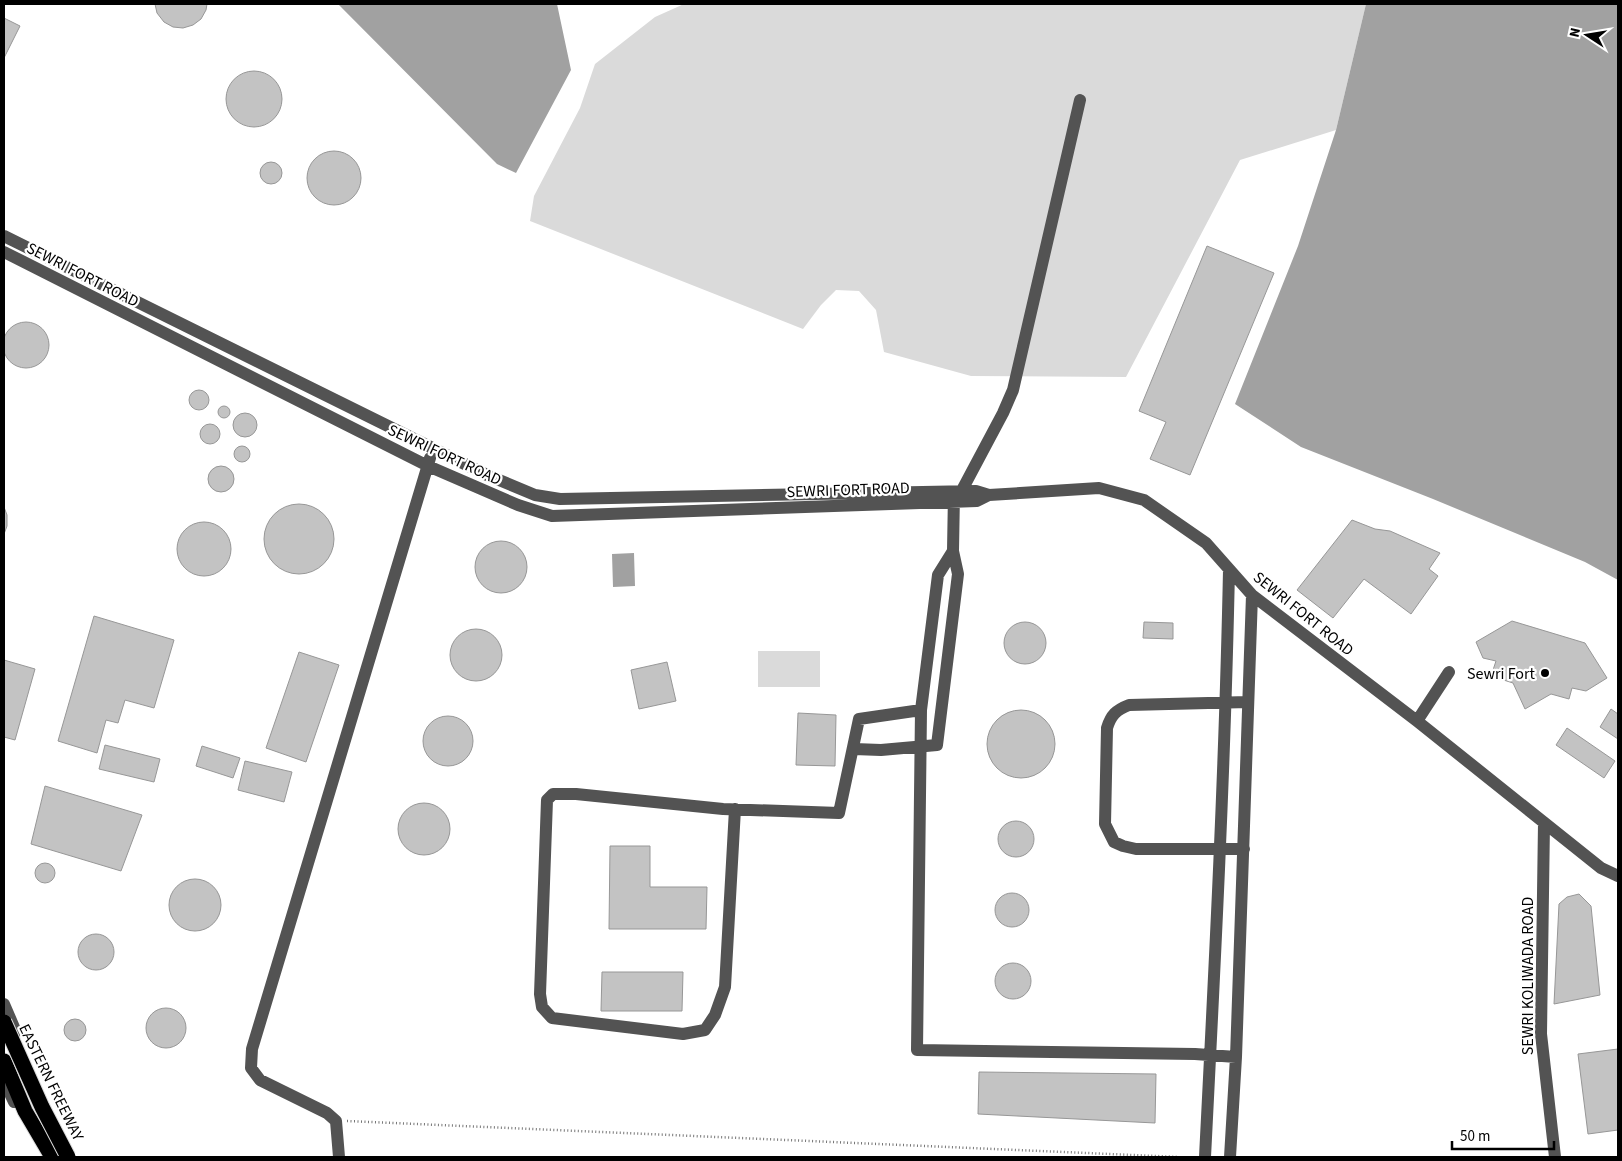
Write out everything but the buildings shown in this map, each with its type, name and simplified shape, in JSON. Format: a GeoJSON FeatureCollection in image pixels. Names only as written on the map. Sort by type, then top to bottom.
{"type":"FeatureCollection","features":[{"type":"Feature","properties":{"kind":"highway","name":"EASTERN FREEWAY"},"geometry":{"type":"LineString","coordinates":[[8,1030],[42,1107],[68,1157]]}},
{"type":"Feature","properties":{"kind":"highway","name":"EASTERN FREEWAY"},"geometry":{"type":"LineString","coordinates":[[4,1061],[25,1111],[52,1157]]}},
{"type":"Feature","properties":{"kind":"street"},"geometry":{"type":"LineString","coordinates":[[854,749],[881,750],[937,745],[958,574],[953,551],[958,497],[999,421],[1013,390],[1080,100]]}},
{"type":"Feature","properties":{"kind":"street"},"geometry":{"type":"LineString","coordinates":[[4,236],[487,475],[535,495],[560,499],[958,497]]}},
{"type":"Feature","properties":{"kind":"street","name":"SEWRI FORT ROAD"},"geometry":{"type":"LineString","coordinates":[[4,252],[428,466],[518,505],[552,516],[958,497],[978,500],[989,495],[1099,488],[1144,500],[1206,543],[1252,595],[1416,721],[1601,868],[1618,876]]}},
{"type":"Feature","properties":{"kind":"street"},"geometry":{"type":"LineString","coordinates":[[313,408],[320,393]]}},
{"type":"Feature","properties":{"kind":"street"},"geometry":{"type":"LineString","coordinates":[[339,1157],[336,1121],[327,1113],[260,1080],[251,1068],[252,1049],[434,449]]}},
{"type":"Feature","properties":{"kind":"street"},"geometry":{"type":"LineString","coordinates":[[638,498],[640,513]]}},
{"type":"Feature","properties":{"kind":"street"},"geometry":{"type":"LineString","coordinates":[[953,551],[938,575],[921,710],[918,1050],[1236,1057]]}},
{"type":"Feature","properties":{"kind":"street"},"geometry":{"type":"LineString","coordinates":[[1205,1157],[1221,848],[1229,570]]}},
{"type":"Feature","properties":{"kind":"street"},"geometry":{"type":"LineString","coordinates":[[1230,1157],[1236,1057],[1252,595]]}},
{"type":"Feature","properties":{"kind":"street"},"geometry":{"type":"LineString","coordinates":[[1416,721],[1450,672]]}},
{"type":"Feature","properties":{"kind":"street"},"geometry":{"type":"LineString","coordinates":[[1244,849],[1136,849],[1114,842],[1105,824],[1107,728],[1110,717],[1118,709],[1129,705],[1226,701],[1248,702]]}},
{"type":"Feature","properties":{"kind":"street"},"geometry":{"type":"LineString","coordinates":[[735,809],[725,987],[716,1015],[705,1030],[683,1034],[552,1018],[542,1007],[540,994],[547,800],[553,794],[576,794],[735,809],[839,813],[860,720],[921,710]]}},
{"type":"Feature","properties":{"kind":"street","name":"SEWRI KOLIWADA ROAD"},"geometry":{"type":"LineString","coordinates":[[1544,823],[1541,1034],[1555,1157]]}},
{"type":"Feature","properties":{"kind":"street"},"geometry":{"type":"LineString","coordinates":[[4,1004],[8,1030],[73,1157]]}},
{"type":"Feature","properties":{"kind":"street"},"geometry":{"type":"LineString","coordinates":[[4,1081],[43,1157]]}},
{"type":"Feature","properties":{"kind":"path"},"geometry":{"type":"LineString","coordinates":[[336,1121],[1179,1157]]}},
{"type":"Feature","properties":{"kind":"shaded area"},"geometry":{"type":"Polygon","coordinates":[[[338,4],[557,4],[571,70],[516,173],[497,164],[338,4]]]}},
{"type":"Feature","properties":{"kind":"shaded area"},"geometry":{"type":"Polygon","coordinates":[[[684,4],[1366,4],[1336,130],[1240,160],[1126,377],[971,376],[884,352],[876,310],[859,291],[836,290],[821,305],[803,329],[530,221],[534,196],[580,108],[595,64],[655,17],[684,4]]]}},
{"type":"Feature","properties":{"kind":"shaded area"},"geometry":{"type":"Polygon","coordinates":[[[1366,4],[1618,4],[1618,580],[1585,562],[1301,447],[1235,404],[1298,246],[1336,130],[1366,4]]]}},
{"type":"Feature","properties":{"kind":"shaded area"},"geometry":{"type":"Polygon","coordinates":[[[634,553],[635,586],[613,587],[612,554],[634,553]]]}},
{"type":"Feature","properties":{"kind":"shaded area"},"geometry":{"type":"Polygon","coordinates":[[[758,651],[820,651],[820,687],[758,687],[758,651]]]}},
{"type":"Feature","properties":{"kind":"place","name":"Sewri Fort"},"geometry":{"type":"Point","coordinates":[1545,673]}}]}
